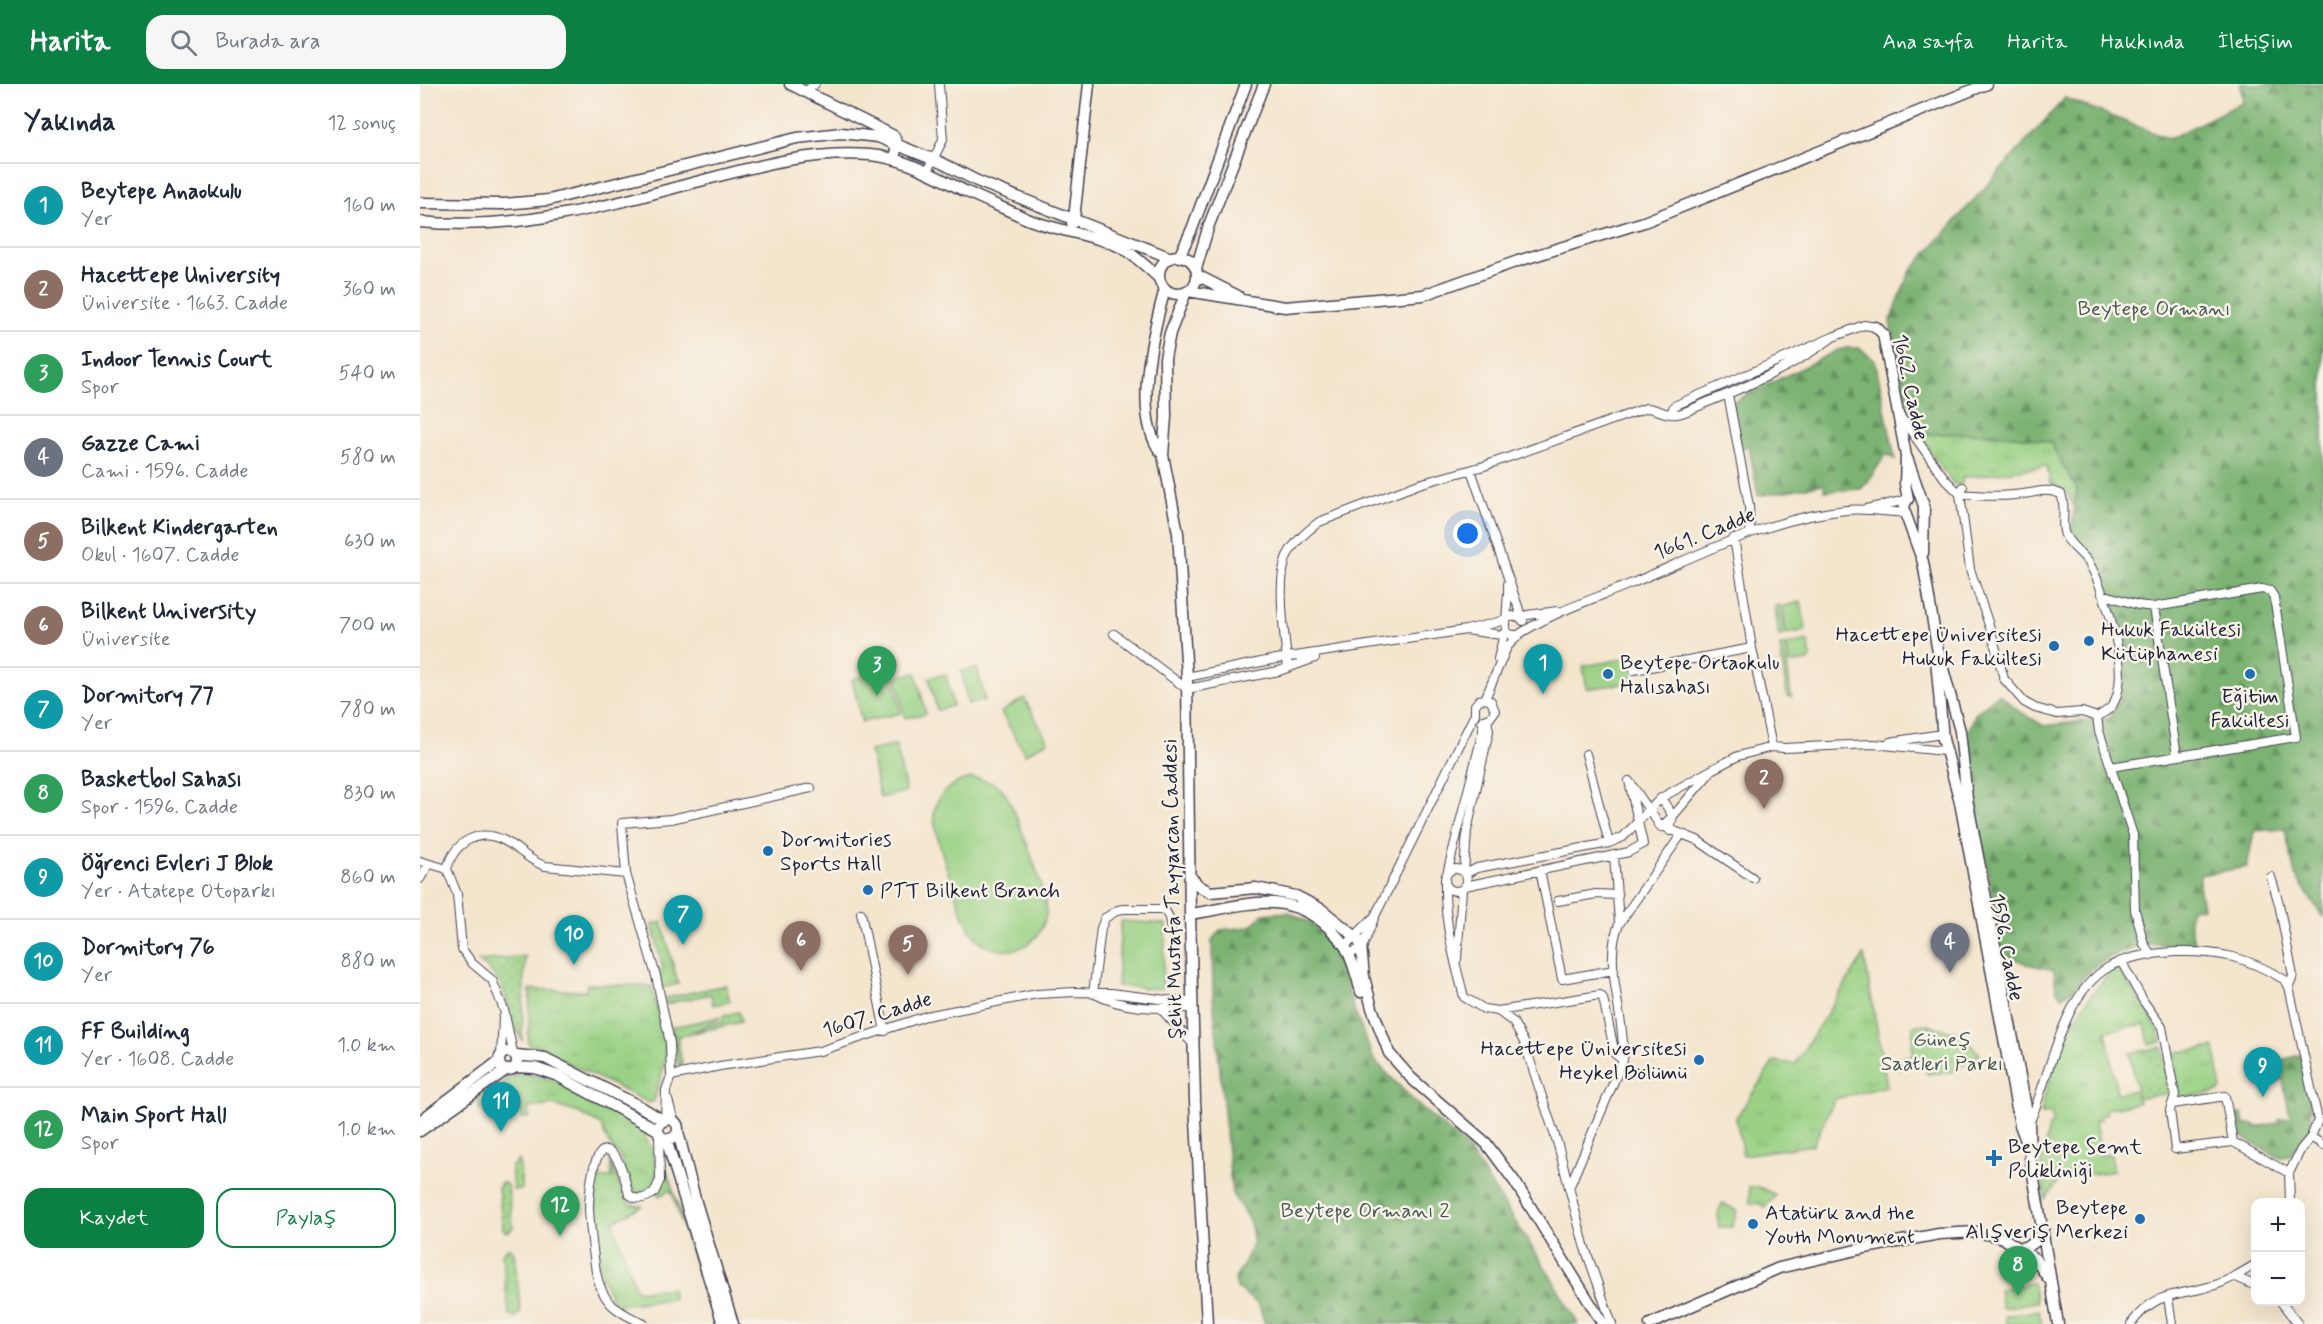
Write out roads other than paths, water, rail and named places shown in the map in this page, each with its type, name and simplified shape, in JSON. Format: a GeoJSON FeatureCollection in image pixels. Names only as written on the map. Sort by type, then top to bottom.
{"type":"FeatureCollection","features":[{"type":"Feature","properties":{"kind":"street"},"geometry":{"type":"LineString","coordinates":[[790,84],[894,136],[897,144],[894,159]]}},
{"type":"Feature","properties":{"kind":"street"},"geometry":{"type":"LineString","coordinates":[[806,92],[815,84]]}},
{"type":"Feature","properties":{"kind":"street"},"geometry":{"type":"LineString","coordinates":[[927,171],[943,140],[939,84]]}},
{"type":"Feature","properties":{"kind":"street"},"geometry":{"type":"LineString","coordinates":[[1067,232],[1074,219],[1089,84]]}},
{"type":"Feature","properties":{"kind":"street"},"geometry":{"type":"LineString","coordinates":[[1159,278],[1162,266],[1175,257],[1192,229],[1246,84]]}},
{"type":"Feature","properties":{"kind":"street"},"geometry":{"type":"LineString","coordinates":[[1187,292],[1196,282],[1196,272],[1209,225],[1264,84]]}},
{"type":"Feature","properties":{"kind":"street"},"geometry":{"type":"LineString","coordinates":[[420,222],[458,225],[541,219],[809,156],[871,155],[894,159],[927,171],[1027,219],[1119,247],[1145,264],[1159,278],[1165,289],[1176,294],[1187,292],[1285,307],[1423,295],[1518,261],[1644,222],[1987,84]]}},
{"type":"Feature","properties":{"kind":"street"},"geometry":{"type":"LineString","coordinates":[[420,203],[504,204],[549,200],[797,138],[841,133],[878,136],[934,159],[977,181],[1188,260],[1196,272],[1252,303]]}},
{"type":"Feature","properties":{"kind":"street","name":"Şehit Mustafa Tayyarcan Caddesi"},"geometry":{"type":"LineString","coordinates":[[1163,455],[1155,446],[1152,435],[1148,390],[1153,339],[1165,289]]}},
{"type":"Feature","properties":{"kind":"street","name":"Şehit Mustafa Tayyarcan Caddesi"},"geometry":{"type":"LineString","coordinates":[[1187,292],[1170,333],[1165,357],[1166,417],[1163,455],[1178,533],[1187,677],[1194,1045],[1207,1324]]}},
{"type":"Feature","properties":{"kind":"street"},"geometry":{"type":"LineString","coordinates":[[1671,414],[1671,409],[1678,405],[1833,337],[1864,325],[1876,327]]}},
{"type":"Feature","properties":{"kind":"street","name":"1662. Cadde"},"geometry":{"type":"LineString","coordinates":[[1876,327],[1883,334],[1906,456],[1907,500],[1904,507],[1923,562]]}},
{"type":"Feature","properties":{"kind":"street"},"geometry":{"type":"LineString","coordinates":[[1288,668],[1282,569],[1287,555],[1307,531],[1319,522],[1419,484],[1471,470],[1646,408],[1678,414],[1728,394],[1808,354],[1833,337]]}},
{"type":"Feature","properties":{"kind":"street"},"geometry":{"type":"LineString","coordinates":[[1728,394],[1749,506],[1750,532]]}},
{"type":"Feature","properties":{"kind":"street"},"geometry":{"type":"LineString","coordinates":[[1899,414],[1945,479],[1962,490],[1986,496],[2047,490],[2061,494],[2065,504],[2063,530],[2066,538],[2087,561],[2102,594],[2116,635],[2120,687],[2112,706],[2097,717]]}},
{"type":"Feature","properties":{"kind":"street","name":"1662. Cadde"},"geometry":{"type":"LineString","coordinates":[[1906,456],[1924,506],[1922,512],[1923,562],[1937,647],[1961,734]]}},
{"type":"Feature","properties":{"kind":"street"},"geometry":{"type":"LineString","coordinates":[[1471,470],[1524,623],[1522,632],[1508,647],[1496,669]]}},
{"type":"Feature","properties":{"kind":"street"},"geometry":{"type":"LineString","coordinates":[[1962,490],[1970,569],[2004,679],[2020,697],[2034,708],[2057,714],[2082,712],[2097,717]]}},
{"type":"Feature","properties":{"kind":"street"},"geometry":{"type":"LineString","coordinates":[[1907,500],[1914,497],[1920,500]]}},
{"type":"Feature","properties":{"kind":"street","name":"1661. Cadde"},"geometry":{"type":"LineString","coordinates":[[1864,510],[1907,500]]}},
{"type":"Feature","properties":{"kind":"street","name":"1661. Cadde"},"geometry":{"type":"LineString","coordinates":[[1466,630],[1501,635],[1507,632],[1515,636],[1562,610],[1734,538],[1805,516],[1848,510],[1906,513]]}},
{"type":"Feature","properties":{"kind":"street"},"geometry":{"type":"LineString","coordinates":[[1906,513],[1914,517],[1922,512]]}},
{"type":"Feature","properties":{"kind":"street"},"geometry":{"type":"LineString","coordinates":[[1734,538],[1752,648],[1772,747]]}},
{"type":"Feature","properties":{"kind":"street"},"geometry":{"type":"LineString","coordinates":[[1485,699],[1496,669],[1503,638],[1507,632],[1505,627],[1508,582]]}},
{"type":"Feature","properties":{"kind":"street"},"geometry":{"type":"LineString","coordinates":[[2102,594],[2138,605],[2154,607],[2262,589],[2270,591],[2274,597],[2296,737],[2111,767]]}},
{"type":"Feature","properties":{"kind":"street"},"geometry":{"type":"LineString","coordinates":[[2154,607],[2177,756]]}},
{"type":"Feature","properties":{"kind":"street","name":"1661. Cadde"},"geometry":{"type":"LineString","coordinates":[[1187,677],[1411,637],[1466,630],[1507,620],[1512,616],[1521,618],[1543,611],[1562,610]]}},
{"type":"Feature","properties":{"kind":"street"},"geometry":{"type":"LineString","coordinates":[[1114,634],[1187,689]]}},
{"type":"Feature","properties":{"kind":"street","name":"1662. Cadde"},"geometry":{"type":"LineString","coordinates":[[1937,647],[1936,663],[1942,734]]}},
{"type":"Feature","properties":{"kind":"street"},"geometry":{"type":"LineString","coordinates":[[1634,670],[1752,648]]}},
{"type":"Feature","properties":{"kind":"street","name":"1661. Cadde"},"geometry":{"type":"LineString","coordinates":[[1187,689],[1288,668],[1330,652]]}},
{"type":"Feature","properties":{"kind":"street"},"geometry":{"type":"LineString","coordinates":[[1485,719],[1494,714],[1494,707],[1485,699],[1479,700],[1475,705],[1475,714],[1375,916],[1362,948],[1367,991],[1380,1032],[1395,1062],[1486,1143],[1515,1182],[1603,1324]]}},
{"type":"Feature","properties":{"kind":"street"},"geometry":{"type":"LineString","coordinates":[[1457,963],[1467,831],[1489,731],[1485,719],[1475,714]]}},
{"type":"Feature","properties":{"kind":"street"},"geometry":{"type":"LineString","coordinates":[[2097,717],[2133,835],[2135,910],[2144,944],[2151,955]]}},
{"type":"Feature","properties":{"kind":"street"},"geometry":{"type":"LineString","coordinates":[[1485,719],[1445,883],[1444,903],[1449,937],[1464,997],[1484,1009],[1498,1011],[1600,995],[1603,998],[1615,1054],[1623,1059]]}},
{"type":"Feature","properties":{"kind":"street"},"geometry":{"type":"LineString","coordinates":[[1446,874],[1455,869],[1464,873],[1477,868],[1609,843],[1623,837],[1661,798],[1738,756],[1772,747],[1879,744],[1952,732],[1961,734]]}},
{"type":"Feature","properties":{"kind":"street","name":"1596. Cadde"},"geometry":{"type":"LineString","coordinates":[[1942,734],[1960,802],[2025,1126]]}},
{"type":"Feature","properties":{"kind":"street","name":"1596. Cadde"},"geometry":{"type":"LineString","coordinates":[[1961,734],[1967,799],[2058,1324]]}},
{"type":"Feature","properties":{"kind":"street"},"geometry":{"type":"LineString","coordinates":[[1879,744],[1945,751],[1963,750]]}},
{"type":"Feature","properties":{"kind":"street"},"geometry":{"type":"LineString","coordinates":[[1586,754],[1609,843]]}},
{"type":"Feature","properties":{"kind":"street"},"geometry":{"type":"LineString","coordinates":[[1661,827],[1712,770]]}},
{"type":"Feature","properties":{"kind":"street"},"geometry":{"type":"LineString","coordinates":[[1445,883],[1452,890],[1629,852],[1643,844],[1629,781],[1661,827]]}},
{"type":"Feature","properties":{"kind":"street"},"geometry":{"type":"LineString","coordinates":[[644,1324],[612,1307],[605,1298],[596,1274],[589,1206],[596,1160],[603,1150],[608,1151],[616,1159],[632,1198],[642,1198],[654,1193],[660,1180],[666,1128],[666,1090],[671,1076],[666,1017],[626,874],[622,823],[681,817],[811,788]]}},
{"type":"Feature","properties":{"kind":"street"},"geometry":{"type":"LineString","coordinates":[[1661,798],[1673,816],[1670,831]]}},
{"type":"Feature","properties":{"kind":"street"},"geometry":{"type":"LineString","coordinates":[[1646,815],[1661,827],[1697,840],[1754,878]]}},
{"type":"Feature","properties":{"kind":"street"},"geometry":{"type":"LineString","coordinates":[[1569,1188],[1623,1059],[1624,1042],[1614,970],[1613,944],[1619,924],[1681,835]]}},
{"type":"Feature","properties":{"kind":"street"},"geometry":{"type":"LineString","coordinates":[[420,1121],[505,1064],[518,1063],[504,1010],[492,980],[472,963],[462,949],[457,894],[447,869],[451,857],[463,843],[473,838],[487,836],[507,842],[533,862],[545,866],[626,874]]}},
{"type":"Feature","properties":{"kind":"street"},"geometry":{"type":"LineString","coordinates":[[1614,856],[1619,924]]}},
{"type":"Feature","properties":{"kind":"street"},"geometry":{"type":"LineString","coordinates":[[420,861],[447,869]]}},
{"type":"Feature","properties":{"kind":"street"},"geometry":{"type":"LineString","coordinates":[[420,879],[429,864]]}},
{"type":"Feature","properties":{"kind":"street"},"geometry":{"type":"LineString","coordinates":[[1540,870],[1562,979],[1614,970]]}},
{"type":"Feature","properties":{"kind":"street"},"geometry":{"type":"LineString","coordinates":[[1190,876],[1199,886],[1210,892]]}},
{"type":"Feature","properties":{"kind":"street"},"geometry":{"type":"LineString","coordinates":[[2271,878],[2292,976],[2289,987]]}},
{"type":"Feature","properties":{"kind":"street"},"geometry":{"type":"LineString","coordinates":[[1190,909],[1197,896],[1210,892],[1256,888],[1296,896],[1315,905],[1356,937],[1362,948]]}},
{"type":"Feature","properties":{"kind":"street"},"geometry":{"type":"LineString","coordinates":[[1558,901],[1596,894],[1618,895]]}},
{"type":"Feature","properties":{"kind":"street"},"geometry":{"type":"LineString","coordinates":[[1190,909],[1259,902],[1289,905],[1319,920],[1347,950],[1372,1026],[1389,1063],[1403,1079],[1485,1152],[1511,1188],[1594,1324]]}},
{"type":"Feature","properties":{"kind":"street"},"geometry":{"type":"LineString","coordinates":[[1093,994],[1101,928],[1108,916],[1123,909],[1163,909],[1169,917],[1171,934]]}},
{"type":"Feature","properties":{"kind":"street"},"geometry":{"type":"LineString","coordinates":[[861,913],[885,1030]]}},
{"type":"Feature","properties":{"kind":"street"},"geometry":{"type":"LineString","coordinates":[[1347,950],[1375,916]]}},
{"type":"Feature","properties":{"kind":"street"},"geometry":{"type":"LineString","coordinates":[[1347,950],[1362,948]]}},
{"type":"Feature","properties":{"kind":"street"},"geometry":{"type":"LineString","coordinates":[[2025,1126],[2061,1033],[2090,982],[2121,961],[2151,955],[2208,951],[2238,957],[2285,980],[2289,987],[2318,1120],[2311,1137],[2301,1149],[2289,1173],[2290,1198]]}},
{"type":"Feature","properties":{"kind":"street"},"geometry":{"type":"LineString","coordinates":[[2121,961],[2144,1002],[2162,1027],[2175,1095],[2170,1110],[2175,1149],[2233,1142],[2289,1173]]}},
{"type":"Feature","properties":{"kind":"street","name":"1607. Cadde"},"geometry":{"type":"LineString","coordinates":[[671,1076],[820,1051],[926,1016],[995,1001],[1053,993],[1111,993],[1193,1004]]}},
{"type":"Feature","properties":{"kind":"street","name":"1607. Cadde"},"geometry":{"type":"LineString","coordinates":[[1093,994],[1119,1005],[1160,1008],[1193,1004]]}},
{"type":"Feature","properties":{"kind":"street"},"geometry":{"type":"LineString","coordinates":[[1160,1008],[1194,1045]]}},
{"type":"Feature","properties":{"kind":"street"},"geometry":{"type":"LineString","coordinates":[[504,1010],[500,1043],[505,1064]]}},
{"type":"Feature","properties":{"kind":"street"},"geometry":{"type":"LineString","coordinates":[[1498,1011],[1513,1022],[1524,1042],[1555,1134],[1584,1245],[1612,1324]]}},
{"type":"Feature","properties":{"kind":"street"},"geometry":{"type":"LineString","coordinates":[[514,1054],[545,1058],[641,1107],[666,1128],[695,1199],[733,1324]]}},
{"type":"Feature","properties":{"kind":"street"},"geometry":{"type":"LineString","coordinates":[[420,1131],[505,1064],[535,1068],[558,1076],[666,1128],[723,1324]]}},
{"type":"Feature","properties":{"kind":"street"},"geometry":{"type":"LineString","coordinates":[[2173,1104],[2225,1096],[2233,1142]]}},
{"type":"Feature","properties":{"kind":"street"},"geometry":{"type":"LineString","coordinates":[[2311,1137],[2323,1145]]}},
{"type":"Feature","properties":{"kind":"street"},"geometry":{"type":"LineString","coordinates":[[2020,1248],[2034,1243],[2041,1236],[2043,1229]]}},
{"type":"Feature","properties":{"kind":"street"},"geometry":{"type":"LineString","coordinates":[[1650,1324],[1779,1268],[1939,1234],[1977,1232],[2003,1238],[2035,1258],[2046,1273],[2051,1286]]}},
{"type":"Feature","properties":{"kind":"street"},"geometry":{"type":"LineString","coordinates":[[2131,1324],[2139,1313],[2155,1300],[2218,1284],[2236,1277],[2251,1267]]}},
{"type":"Feature","properties":{"kind":"street"},"geometry":{"type":"LineString","coordinates":[[2236,1277],[2251,1284]]}},
{"type":"Feature","properties":{"kind":"street"},"geometry":{"type":"LineString","coordinates":[[2168,1297],[2172,1324]]}},
{"type":"Feature","properties":{"kind":"street"},"geometry":{"type":"LineString","coordinates":[[2284,1306],[2298,1324]]}},
{"type":"Feature","properties":{"kind":"place","name":"Hukuk Fakültesi Kütüphanesi"},"geometry":{"type":"Point","coordinates":[2089,641]}},
{"type":"Feature","properties":{"kind":"place","name":"Hacettepe Üniversitesi Hukuk Fakültesi"},"geometry":{"type":"Point","coordinates":[2054,646]}},
{"type":"Feature","properties":{"kind":"place","name":"Beytepe Ortaokulu Halısahası"},"geometry":{"type":"Point","coordinates":[1608,674]}},
{"type":"Feature","properties":{"kind":"place","name":"Eğitim Fakültesi"},"geometry":{"type":"Point","coordinates":[2250,674]}},
{"type":"Feature","properties":{"kind":"place","name":"Beytepe Anaokulu"},"geometry":{"type":"Point","coordinates":[1543,694]}},
{"type":"Feature","properties":{"kind":"place","name":"Indoor Tennis Court"},"geometry":{"type":"Point","coordinates":[877,696]}},
{"type":"Feature","properties":{"kind":"place","name":"Hacettepe University"},"geometry":{"type":"Point","coordinates":[1764,809]}},
{"type":"Feature","properties":{"kind":"place","name":"Dormitories Sports Hall"},"geometry":{"type":"Point","coordinates":[768,851]}},
{"type":"Feature","properties":{"kind":"place","name":"PTT Bilkent Branch"},"geometry":{"type":"Point","coordinates":[868,890]}},
{"type":"Feature","properties":{"kind":"place","name":"Dormitory 77"},"geometry":{"type":"Point","coordinates":[683,945]}},
{"type":"Feature","properties":{"kind":"place","name":"Dormitory 76"},"geometry":{"type":"Point","coordinates":[574,965]}},
{"type":"Feature","properties":{"kind":"place","name":"Bilkent University"},"geometry":{"type":"Point","coordinates":[801,971]}},
{"type":"Feature","properties":{"kind":"place","name":"Gazze Cami"},"geometry":{"type":"Point","coordinates":[1950,973]}},
{"type":"Feature","properties":{"kind":"place","name":"Bilkent Kindergarten"},"geometry":{"type":"Point","coordinates":[908,975]}},
{"type":"Feature","properties":{"kind":"place","name":"Hacettepe Üniversitesi Heykel Bölümü"},"geometry":{"type":"Point","coordinates":[1699,1060]}},
{"type":"Feature","properties":{"kind":"place","name":"Öğrenci Evleri J Blok"},"geometry":{"type":"Point","coordinates":[2263,1097]}},
{"type":"Feature","properties":{"kind":"place","name":"FF Building"},"geometry":{"type":"Point","coordinates":[501,1132]}},
{"type":"Feature","properties":{"kind":"place","name":"Beytepe Semt Polikliniği"},"geometry":{"type":"Point","coordinates":[1994,1158]}},
{"type":"Feature","properties":{"kind":"place","name":"Beytepe Alışveriş Merkezi"},"geometry":{"type":"Point","coordinates":[2140,1219]}},
{"type":"Feature","properties":{"kind":"place","name":"Atatürk and the Youth Monument"},"geometry":{"type":"Point","coordinates":[1753,1224]}},
{"type":"Feature","properties":{"kind":"place","name":"Main Sport Hall"},"geometry":{"type":"Point","coordinates":[560,1236]}},
{"type":"Feature","properties":{"kind":"place","name":"Basketbol Sahası"},"geometry":{"type":"Point","coordinates":[2018,1296]}},
{"type":"Feature","properties":{"kind":"park label","name":"Beytepe Ormanı"},"geometry":{"type":"Point","coordinates":[2154,308]}},
{"type":"Feature","properties":{"kind":"park label","name":"Güneş Saatleri Parkı"},"geometry":{"type":"Point","coordinates":[1942,1051]}},
{"type":"Feature","properties":{"kind":"park label","name":"Beytepe Ormanı 2"},"geometry":{"type":"Point","coordinates":[1365,1210]}}]}
